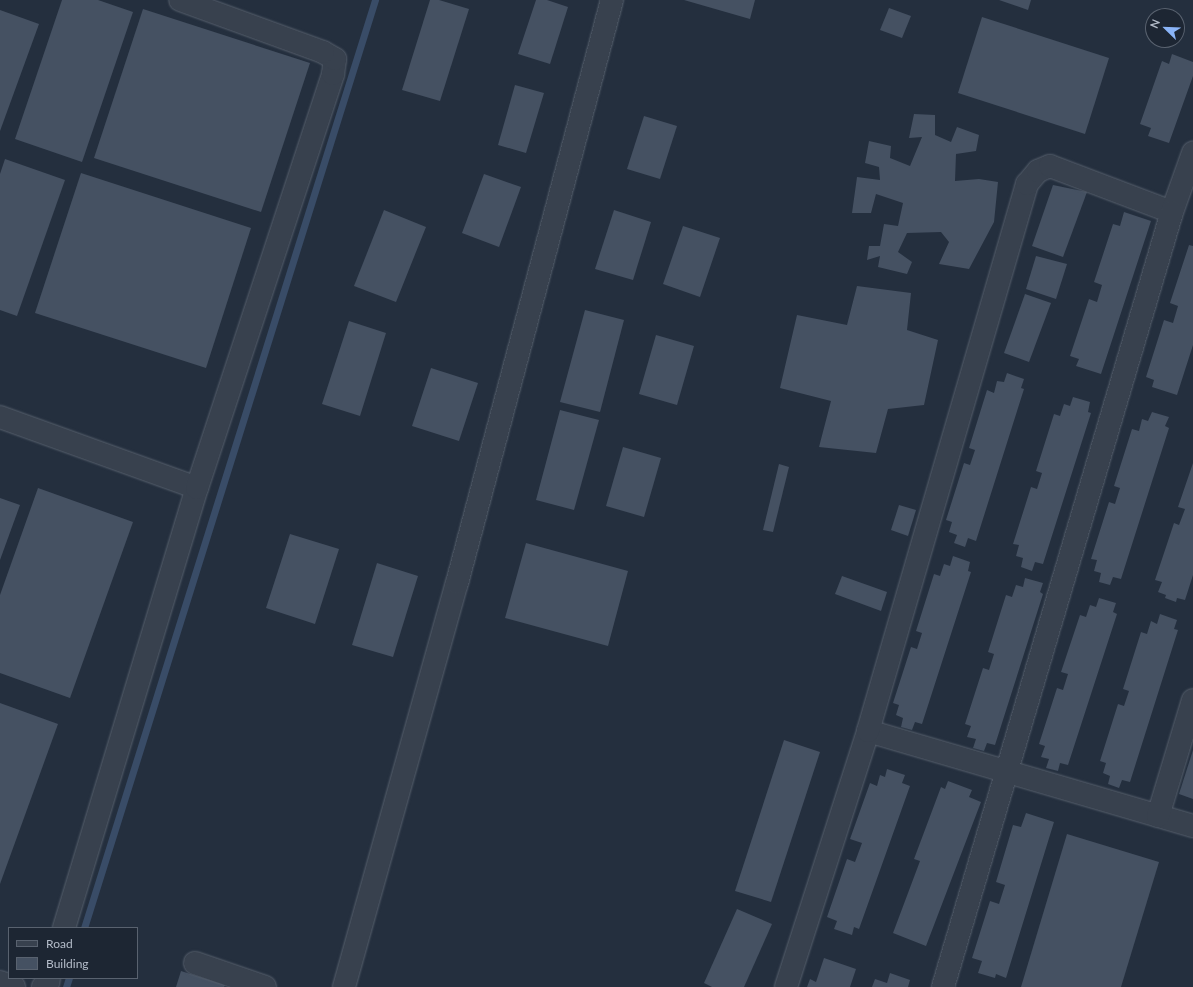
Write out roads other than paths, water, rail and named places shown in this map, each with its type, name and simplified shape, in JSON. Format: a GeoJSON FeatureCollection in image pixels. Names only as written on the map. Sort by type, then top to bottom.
{"type":"FeatureCollection","features":[{"type":"Feature","properties":{"kind":"street"},"geometry":{"type":"LineString","coordinates":[[64,927],[197,488],[333,74],[335,59],[323,52],[180,0]]}},
{"type":"Feature","properties":{"kind":"street"},"geometry":{"type":"LineString","coordinates":[[344,987],[459,575],[612,0]]}},
{"type":"Feature","properties":{"kind":"street"},"geometry":{"type":"LineString","coordinates":[[943,987],[1008,772],[1172,212],[1187,185],[1193,153]]}},
{"type":"Feature","properties":{"kind":"street"},"geometry":{"type":"LineString","coordinates":[[786,987],[868,731],[1027,184],[1038,171],[1050,166],[1172,212]]}},
{"type":"Feature","properties":{"kind":"street"},"geometry":{"type":"LineString","coordinates":[[0,417],[197,488]]}},
{"type":"Feature","properties":{"kind":"street"},"geometry":{"type":"LineString","coordinates":[[1158,816],[1193,700]]}},
{"type":"Feature","properties":{"kind":"street"},"geometry":{"type":"LineString","coordinates":[[868,731],[1193,826]]}},
{"type":"Feature","properties":{"kind":"street"},"geometry":{"type":"LineString","coordinates":[[195,963],[265,987]]}},
{"type":"Feature","properties":{"kind":"street"},"geometry":{"type":"LineString","coordinates":[[43,987],[48,983],[49,979]]}},
{"type":"Feature","properties":{"kind":"street"},"geometry":{"type":"LineString","coordinates":[[0,982],[14,987]]}},
{"type":"Feature","properties":{"kind":"waterway"},"geometry":{"type":"LineString","coordinates":[[84,927],[375,0]]}},
{"type":"Feature","properties":{"kind":"waterway"},"geometry":{"type":"LineString","coordinates":[[66,987],[69,979]]}}]}
